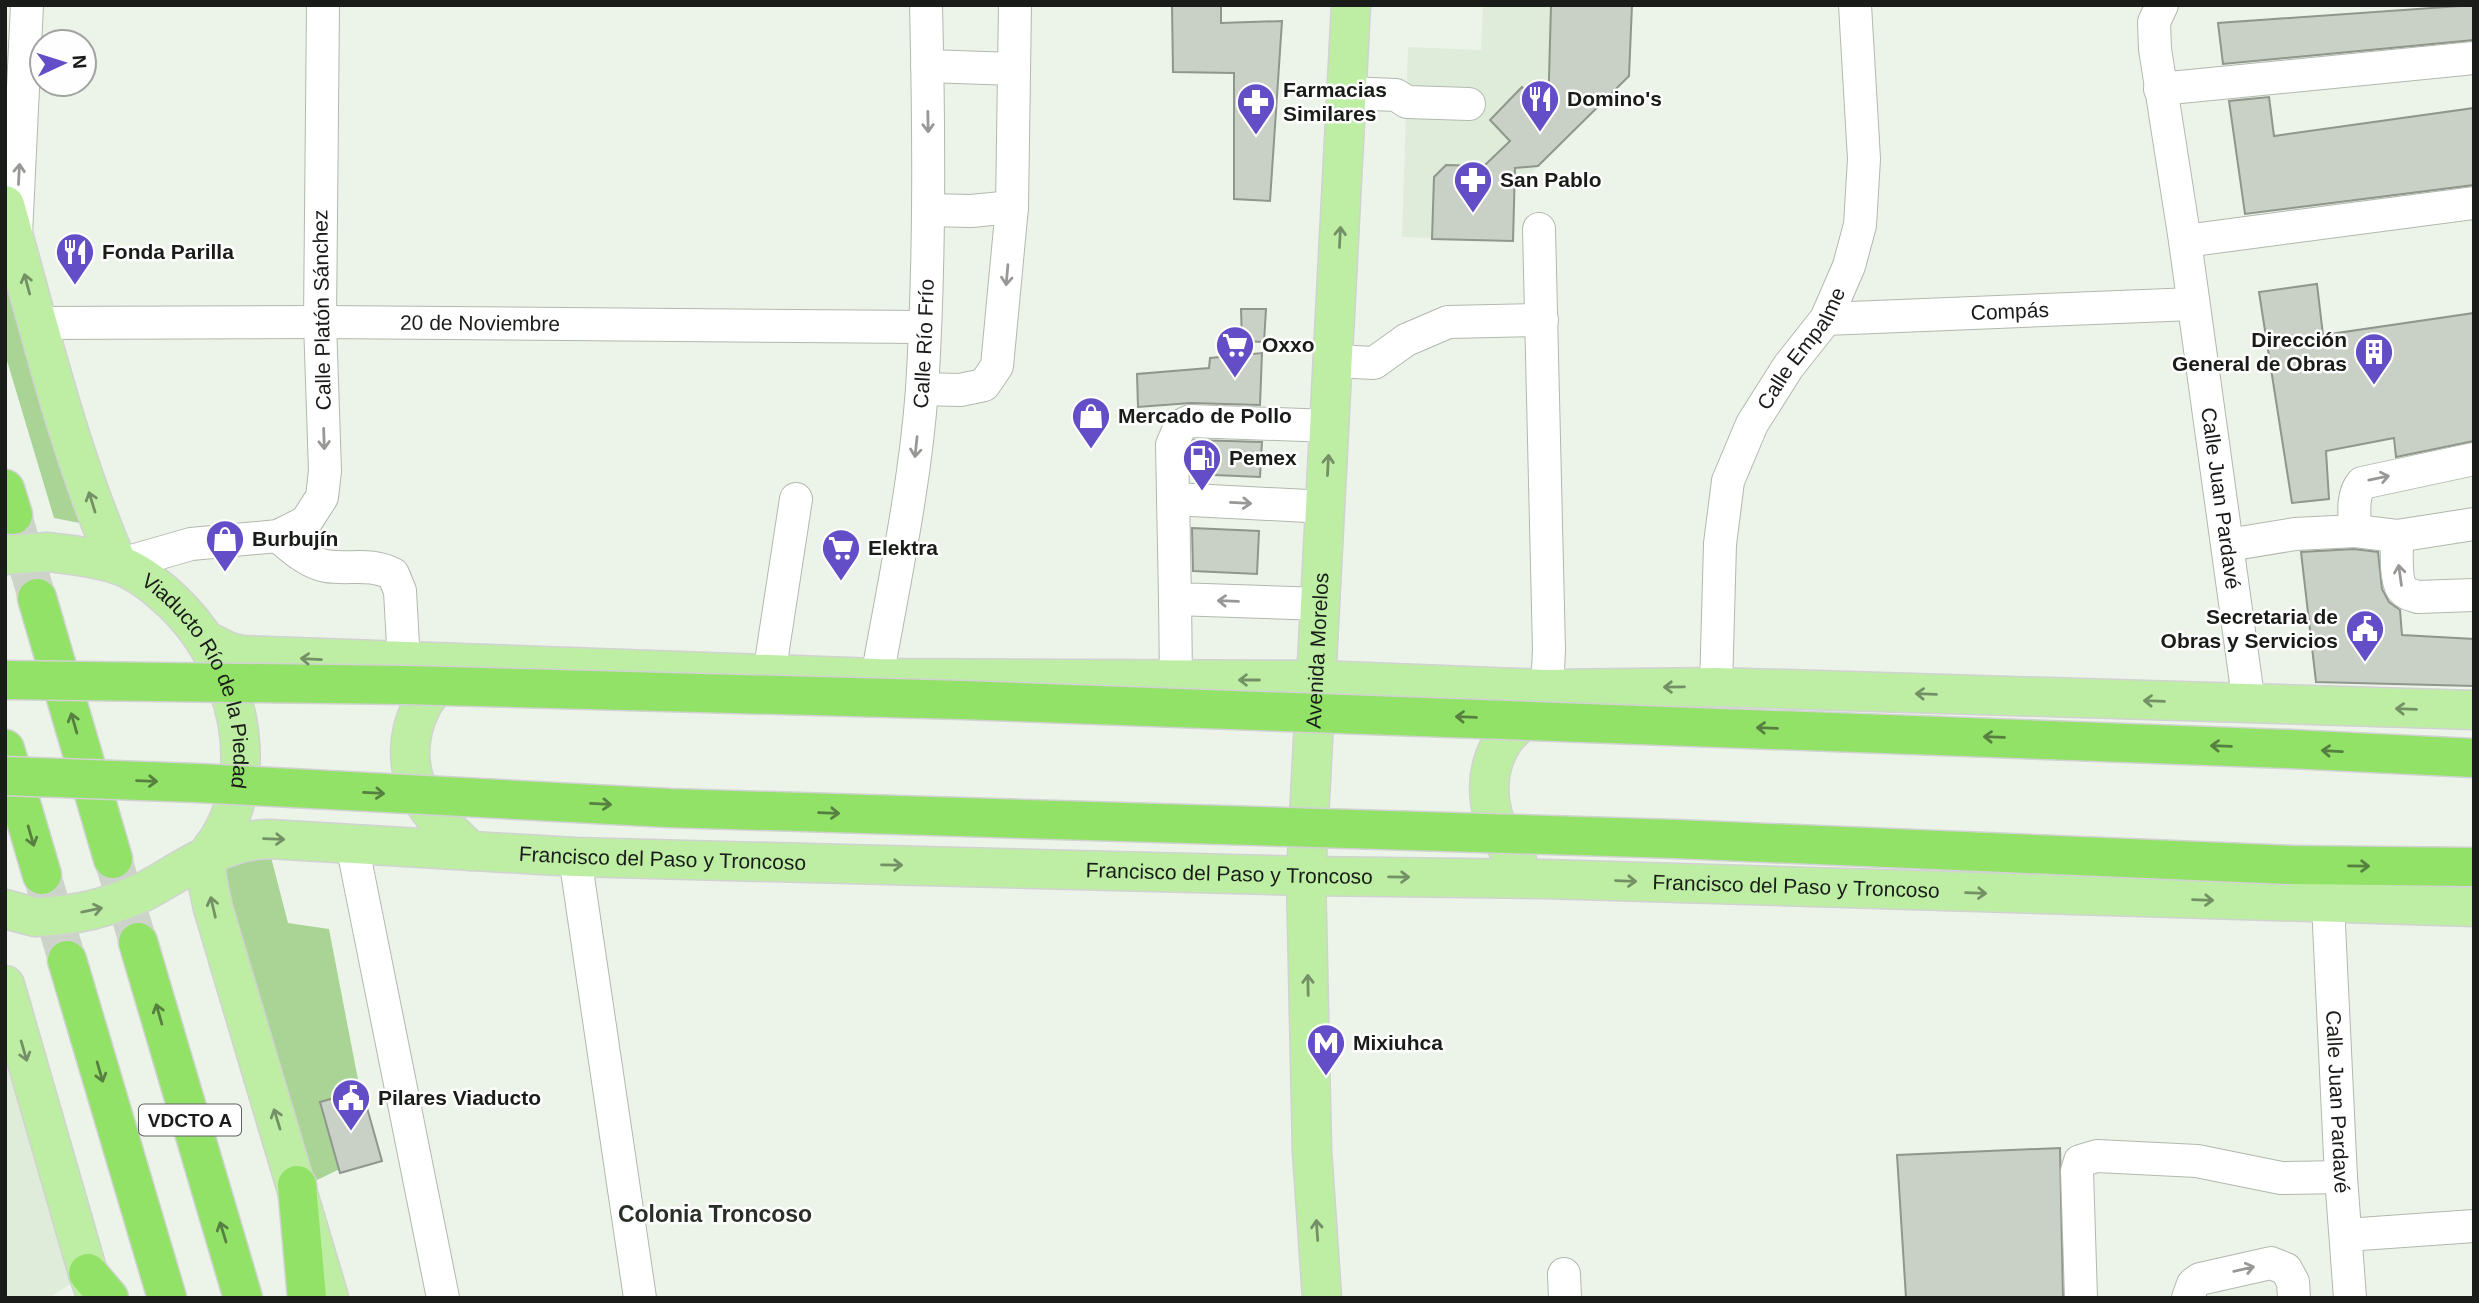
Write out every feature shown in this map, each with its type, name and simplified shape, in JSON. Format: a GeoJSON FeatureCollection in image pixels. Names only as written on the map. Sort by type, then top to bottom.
{"type":"FeatureCollection","features":[{"type":"Feature","properties":{"kind":"highway"},"geometry":{"type":"LineString","coordinates":[[37,598],[113,859]]}},
{"type":"Feature","properties":{"kind":"highway"},"geometry":{"type":"LineString","coordinates":[[5,680],[405,685],[962,700],[2474,758]]}},
{"type":"Feature","properties":{"kind":"highway"},"geometry":{"type":"LineString","coordinates":[[5,749],[42,875]]}},
{"type":"Feature","properties":{"kind":"highway","name":"Francisco del Paso y Troncoso"},"geometry":{"type":"LineString","coordinates":[[5,776],[197,783],[669,808],[1662,838],[2291,865],[2474,867]]}},
{"type":"Feature","properties":{"kind":"highway","name":"VDCTO A"},"geometry":{"type":"LineString","coordinates":[[138,942],[243,1298]]}},
{"type":"Feature","properties":{"kind":"highway","name":"VDCTO A"},"geometry":{"type":"LineString","coordinates":[[67,960],[167,1298]]}},
{"type":"Feature","properties":{"kind":"highway"},"geometry":{"type":"LineString","coordinates":[[297,1185],[307,1298]]}},
{"type":"Feature","properties":{"kind":"main road","name":"Avenida Morelos"},"geometry":{"type":"LineString","coordinates":[[1322,1298],[1312,1151],[1306,876],[1351,5]]}},
{"type":"Feature","properties":{"kind":"main road","name":"Viaducto Río de la Piedad"},"geometry":{"type":"LineString","coordinates":[[5,205],[37,323],[96,514],[118,565],[151,582],[179,606],[205,640],[220,667],[231,696],[240,751],[236,799],[219,839],[208,855]]}},
{"type":"Feature","properties":{"kind":"main road"},"geometry":{"type":"LineString","coordinates":[[5,555],[48,552],[82,556],[118,565]]}},
{"type":"Feature","properties":{"kind":"main road"},"geometry":{"type":"LineString","coordinates":[[205,640],[229,652],[242,655],[769,675],[1317,680],[1547,689],[1716,687],[2474,710]]}},
{"type":"Feature","properties":{"kind":"main road"},"geometry":{"type":"LineString","coordinates":[[465,664],[436,685],[425,699],[411,732],[410,750],[416,788],[426,805],[470,851]]}},
{"type":"Feature","properties":{"kind":"main road"},"geometry":{"type":"LineString","coordinates":[[1545,879],[1530,870],[1505,845],[1496,829],[1489,794],[1490,775],[1505,739],[1532,713],[1547,689]]}},
{"type":"Feature","properties":{"kind":"main road","name":"Francisco del Paso y Troncoso"},"geometry":{"type":"LineString","coordinates":[[20,913],[70,915],[108,907],[145,891],[208,855],[250,839],[575,857],[1306,876],[1545,879],[2474,907]]}},
{"type":"Feature","properties":{"kind":"main road"},"geometry":{"type":"LineString","coordinates":[[208,855],[213,908],[329,1298]]}},
{"type":"Feature","properties":{"kind":"main road"},"geometry":{"type":"LineString","coordinates":[[5,985],[98,1290]]}},
{"type":"Feature","properties":{"kind":"street"},"geometry":{"type":"LineString","coordinates":[[16,243],[27,5]]}},
{"type":"Feature","properties":{"kind":"street","name":"Calle Platón Sánchez"},"geometry":{"type":"LineString","coordinates":[[278,536],[306,522],[322,498],[325,471],[320,322],[323,5]]}},
{"type":"Feature","properties":{"kind":"street","name":"Calle Río Frío"},"geometry":{"type":"LineString","coordinates":[[877,678],[912,476],[922,389],[929,210],[926,5]]}},
{"type":"Feature","properties":{"kind":"street"},"geometry":{"type":"LineString","coordinates":[[922,389],[960,390],[984,385],[998,366],[1012,207],[1015,5]]}},
{"type":"Feature","properties":{"kind":"street","name":"Calle Empalme"},"geometry":{"type":"LineString","coordinates":[[1716,687],[1720,544],[1728,481],[1752,424],[1788,367],[1826,319],[1849,266],[1860,225],[1864,159],[1855,5]]}},
{"type":"Feature","properties":{"kind":"street","name":"Calle Juan Pardavé"},"geometry":{"type":"LineString","coordinates":[[2162,5],[2154,22],[2155,49],[2185,241],[2249,704]]}},
{"type":"Feature","properties":{"kind":"street"},"geometry":{"type":"LineString","coordinates":[[2160,89],[2474,58]]}},
{"type":"Feature","properties":{"kind":"street"},"geometry":{"type":"LineString","coordinates":[[927,66],[1014,69]]}},
{"type":"Feature","properties":{"kind":"street"},"geometry":{"type":"LineString","coordinates":[[1347,93],[1396,95],[1407,102],[1469,96]]}},
{"type":"Feature","properties":{"kind":"street"},"geometry":{"type":"LineString","coordinates":[[2185,241],[2474,203]]}},
{"type":"Feature","properties":{"kind":"street"},"geometry":{"type":"LineString","coordinates":[[929,210],[971,211],[1012,207]]}},
{"type":"Feature","properties":{"kind":"street"},"geometry":{"type":"LineString","coordinates":[[1539,229],[1549,650],[1547,689]]}},
{"type":"Feature","properties":{"kind":"street","name":"Compás"},"geometry":{"type":"LineString","coordinates":[[1826,319],[2193,304]]}},
{"type":"Feature","properties":{"kind":"street"},"geometry":{"type":"LineString","coordinates":[[1333,361],[1374,363],[1406,340],[1448,322],[1542,320]]}},
{"type":"Feature","properties":{"kind":"street","name":"20 de Noviembre"},"geometry":{"type":"LineString","coordinates":[[37,323],[320,322],[924,327]]}},
{"type":"Feature","properties":{"kind":"street"},"geometry":{"type":"LineString","coordinates":[[1176,679],[1172,445],[1180,426],[1190,421],[1330,426]]}},
{"type":"Feature","properties":{"kind":"street"},"geometry":{"type":"LineString","coordinates":[[2355,531],[2356,490],[2362,483],[2474,459]]}},
{"type":"Feature","properties":{"kind":"street"},"geometry":{"type":"LineString","coordinates":[[769,675],[796,499]]}},
{"type":"Feature","properties":{"kind":"street"},"geometry":{"type":"LineString","coordinates":[[1173,499],[1326,508]]}},
{"type":"Feature","properties":{"kind":"street"},"geometry":{"type":"LineString","coordinates":[[2228,545],[2295,534],[2355,531],[2397,536],[2474,524]]}},
{"type":"Feature","properties":{"kind":"street"},"geometry":{"type":"LineString","coordinates":[[118,565],[191,544],[278,536],[296,552],[324,565],[371,566],[393,574],[400,592],[404,663]]}},
{"type":"Feature","properties":{"kind":"street"},"geometry":{"type":"LineString","coordinates":[[2397,536],[2399,580],[2402,589],[2409,595],[2474,595]]}},
{"type":"Feature","properties":{"kind":"street"},"geometry":{"type":"LineString","coordinates":[[1175,599],[1321,604]]}},
{"type":"Feature","properties":{"kind":"street"},"geometry":{"type":"LineString","coordinates":[[352,844],[443,1298]]}},
{"type":"Feature","properties":{"kind":"street"},"geometry":{"type":"LineString","coordinates":[[575,857],[639,1298]]}},
{"type":"Feature","properties":{"kind":"street","name":"Calle Juan Pardavé"},"geometry":{"type":"LineString","coordinates":[[2328,904],[2341,1177],[2350,1298]]}},
{"type":"Feature","properties":{"kind":"street"},"geometry":{"type":"LineString","coordinates":[[2081,1298],[2077,1171],[2080,1161],[2097,1156],[2197,1161],[2281,1178],[2341,1177]]}},
{"type":"Feature","properties":{"kind":"street"},"geometry":{"type":"LineString","coordinates":[[2346,1235],[2474,1226]]}},
{"type":"Feature","properties":{"kind":"street"},"geometry":{"type":"LineString","coordinates":[[2188,1298],[2193,1284],[2200,1279],[2271,1263],[2286,1269],[2293,1282],[2294,1298]]}},
{"type":"Feature","properties":{"kind":"shaded area"},"geometry":{"type":"Polygon","coordinates":[[[1483,5],[1632,5],[1629,75],[1514,190],[1513,241],[1402,237],[1408,47],[1481,50],[1483,5]]]}},
{"type":"Feature","properties":{"kind":"shaded area"},"geometry":{"type":"Polygon","coordinates":[[[5,1006],[78,1279],[49,1298],[5,1298],[5,1006]]]}},
{"type":"Feature","properties":{"kind":"green space"},"geometry":{"type":"Polygon","coordinates":[[[5,282],[85,524],[54,518],[5,354],[5,282]]]}},
{"type":"Feature","properties":{"kind":"green space"},"geometry":{"type":"Polygon","coordinates":[[[271,857],[288,923],[329,929],[365,1116],[354,1162],[311,1183],[215,875],[242,859],[271,857]]]}},
{"type":"Feature","properties":{"kind":"building"},"geometry":{"type":"Polygon","coordinates":[[[1172,5],[1221,5],[1221,23],[1282,21],[1270,201],[1234,199],[1234,73],[1173,72],[1172,5]]]}},
{"type":"Feature","properties":{"kind":"building"},"geometry":{"type":"Polygon","coordinates":[[[1551,5],[1632,5],[1629,76],[1538,166],[1515,168],[1513,241],[1432,239],[1434,177],[1446,165],[1484,166],[1510,141],[1490,120],[1522,87],[1548,114],[1551,5]]]}},
{"type":"Feature","properties":{"kind":"building"},"geometry":{"type":"Polygon","coordinates":[[[2474,5],[2474,40],[2223,64],[2218,23],[2474,5]]]}},
{"type":"Feature","properties":{"kind":"building"},"geometry":{"type":"Polygon","coordinates":[[[2269,97],[2274,136],[2474,108],[2474,185],[2245,214],[2229,101],[2269,97]]]}},
{"type":"Feature","properties":{"kind":"building","name":"Dirección General de Obras"},"geometry":{"type":"Polygon","coordinates":[[[2317,284],[2323,335],[2474,313],[2474,441],[2396,457],[2394,438],[2326,451],[2329,499],[2292,503],[2259,292],[2317,284]]]}},
{"type":"Feature","properties":{"kind":"building"},"geometry":{"type":"Polygon","coordinates":[[[1241,309],[1266,309],[1264,342],[1242,341],[1241,309]]]}},
{"type":"Feature","properties":{"kind":"building"},"geometry":{"type":"Polygon","coordinates":[[[1262,353],[1260,405],[1191,403],[1138,407],[1137,374],[1209,368],[1210,358],[1262,353]]]}},
{"type":"Feature","properties":{"kind":"building"},"geometry":{"type":"Polygon","coordinates":[[[1194,440],[1262,442],[1260,477],[1191,474],[1190,449],[1194,440]]]}},
{"type":"Feature","properties":{"kind":"building"},"geometry":{"type":"Polygon","coordinates":[[[1192,528],[1259,531],[1257,574],[1193,571],[1192,528]]]}},
{"type":"Feature","properties":{"kind":"building"},"geometry":{"type":"Polygon","coordinates":[[[2354,549],[2378,552],[2382,589],[2389,602],[2400,610],[2402,635],[2474,639],[2474,686],[2316,682],[2301,552],[2354,549]]]}},
{"type":"Feature","properties":{"kind":"building","name":"Pilares Viaducto"},"geometry":{"type":"Polygon","coordinates":[[[362,1090],[382,1161],[340,1173],[320,1102],[362,1090]]]}},
{"type":"Feature","properties":{"kind":"building"},"geometry":{"type":"Polygon","coordinates":[[[2060,1148],[2063,1298],[1906,1298],[1897,1155],[2060,1148]]]}},
{"type":"Feature","properties":{"kind":"tunnel"},"geometry":{"type":"LineString","coordinates":[[13,515],[37,598]]}},
{"type":"Feature","properties":{"kind":"tunnel"},"geometry":{"type":"LineString","coordinates":[[113,859],[138,942]]}},
{"type":"Feature","properties":{"kind":"tunnel"},"geometry":{"type":"LineString","coordinates":[[42,875],[67,960]]}},
{"type":"Feature","properties":{"kind":"place","name":"Domino's"},"geometry":{"type":"Point","coordinates":[1540,133]}},
{"type":"Feature","properties":{"kind":"place","name":"Farmacias Similares"},"geometry":{"type":"Point","coordinates":[1256,136]}},
{"type":"Feature","properties":{"kind":"place","name":"San Pablo"},"geometry":{"type":"Point","coordinates":[1473,214]}},
{"type":"Feature","properties":{"kind":"place","name":"Fonda Parilla"},"geometry":{"type":"Point","coordinates":[75,286]}},
{"type":"Feature","properties":{"kind":"place","name":"Oxxo"},"geometry":{"type":"Point","coordinates":[1235,379]}},
{"type":"Feature","properties":{"kind":"place","name":"Dirección General de Obras"},"geometry":{"type":"Point","coordinates":[2374,386]}},
{"type":"Feature","properties":{"kind":"place","name":"Mercado de Pollo"},"geometry":{"type":"Point","coordinates":[1091,450]}},
{"type":"Feature","properties":{"kind":"place","name":"Pemex"},"geometry":{"type":"Point","coordinates":[1202,492]}},
{"type":"Feature","properties":{"kind":"place","name":"Burbujín"},"geometry":{"type":"Point","coordinates":[225,573]}},
{"type":"Feature","properties":{"kind":"place","name":"Elektra"},"geometry":{"type":"Point","coordinates":[841,582]}},
{"type":"Feature","properties":{"kind":"place","name":"Secretaria de Obras y Servicios"},"geometry":{"type":"Point","coordinates":[2365,663]}},
{"type":"Feature","properties":{"kind":"place","name":"Mixiuhca"},"geometry":{"type":"Point","coordinates":[1326,1077]}},
{"type":"Feature","properties":{"kind":"place","name":"Pilares Viaducto"},"geometry":{"type":"Point","coordinates":[351,1132]}},
{"type":"Feature","properties":{"kind":"district","name":"Colonia Troncoso"},"geometry":{"type":"Point","coordinates":[715,1214]}}]}
